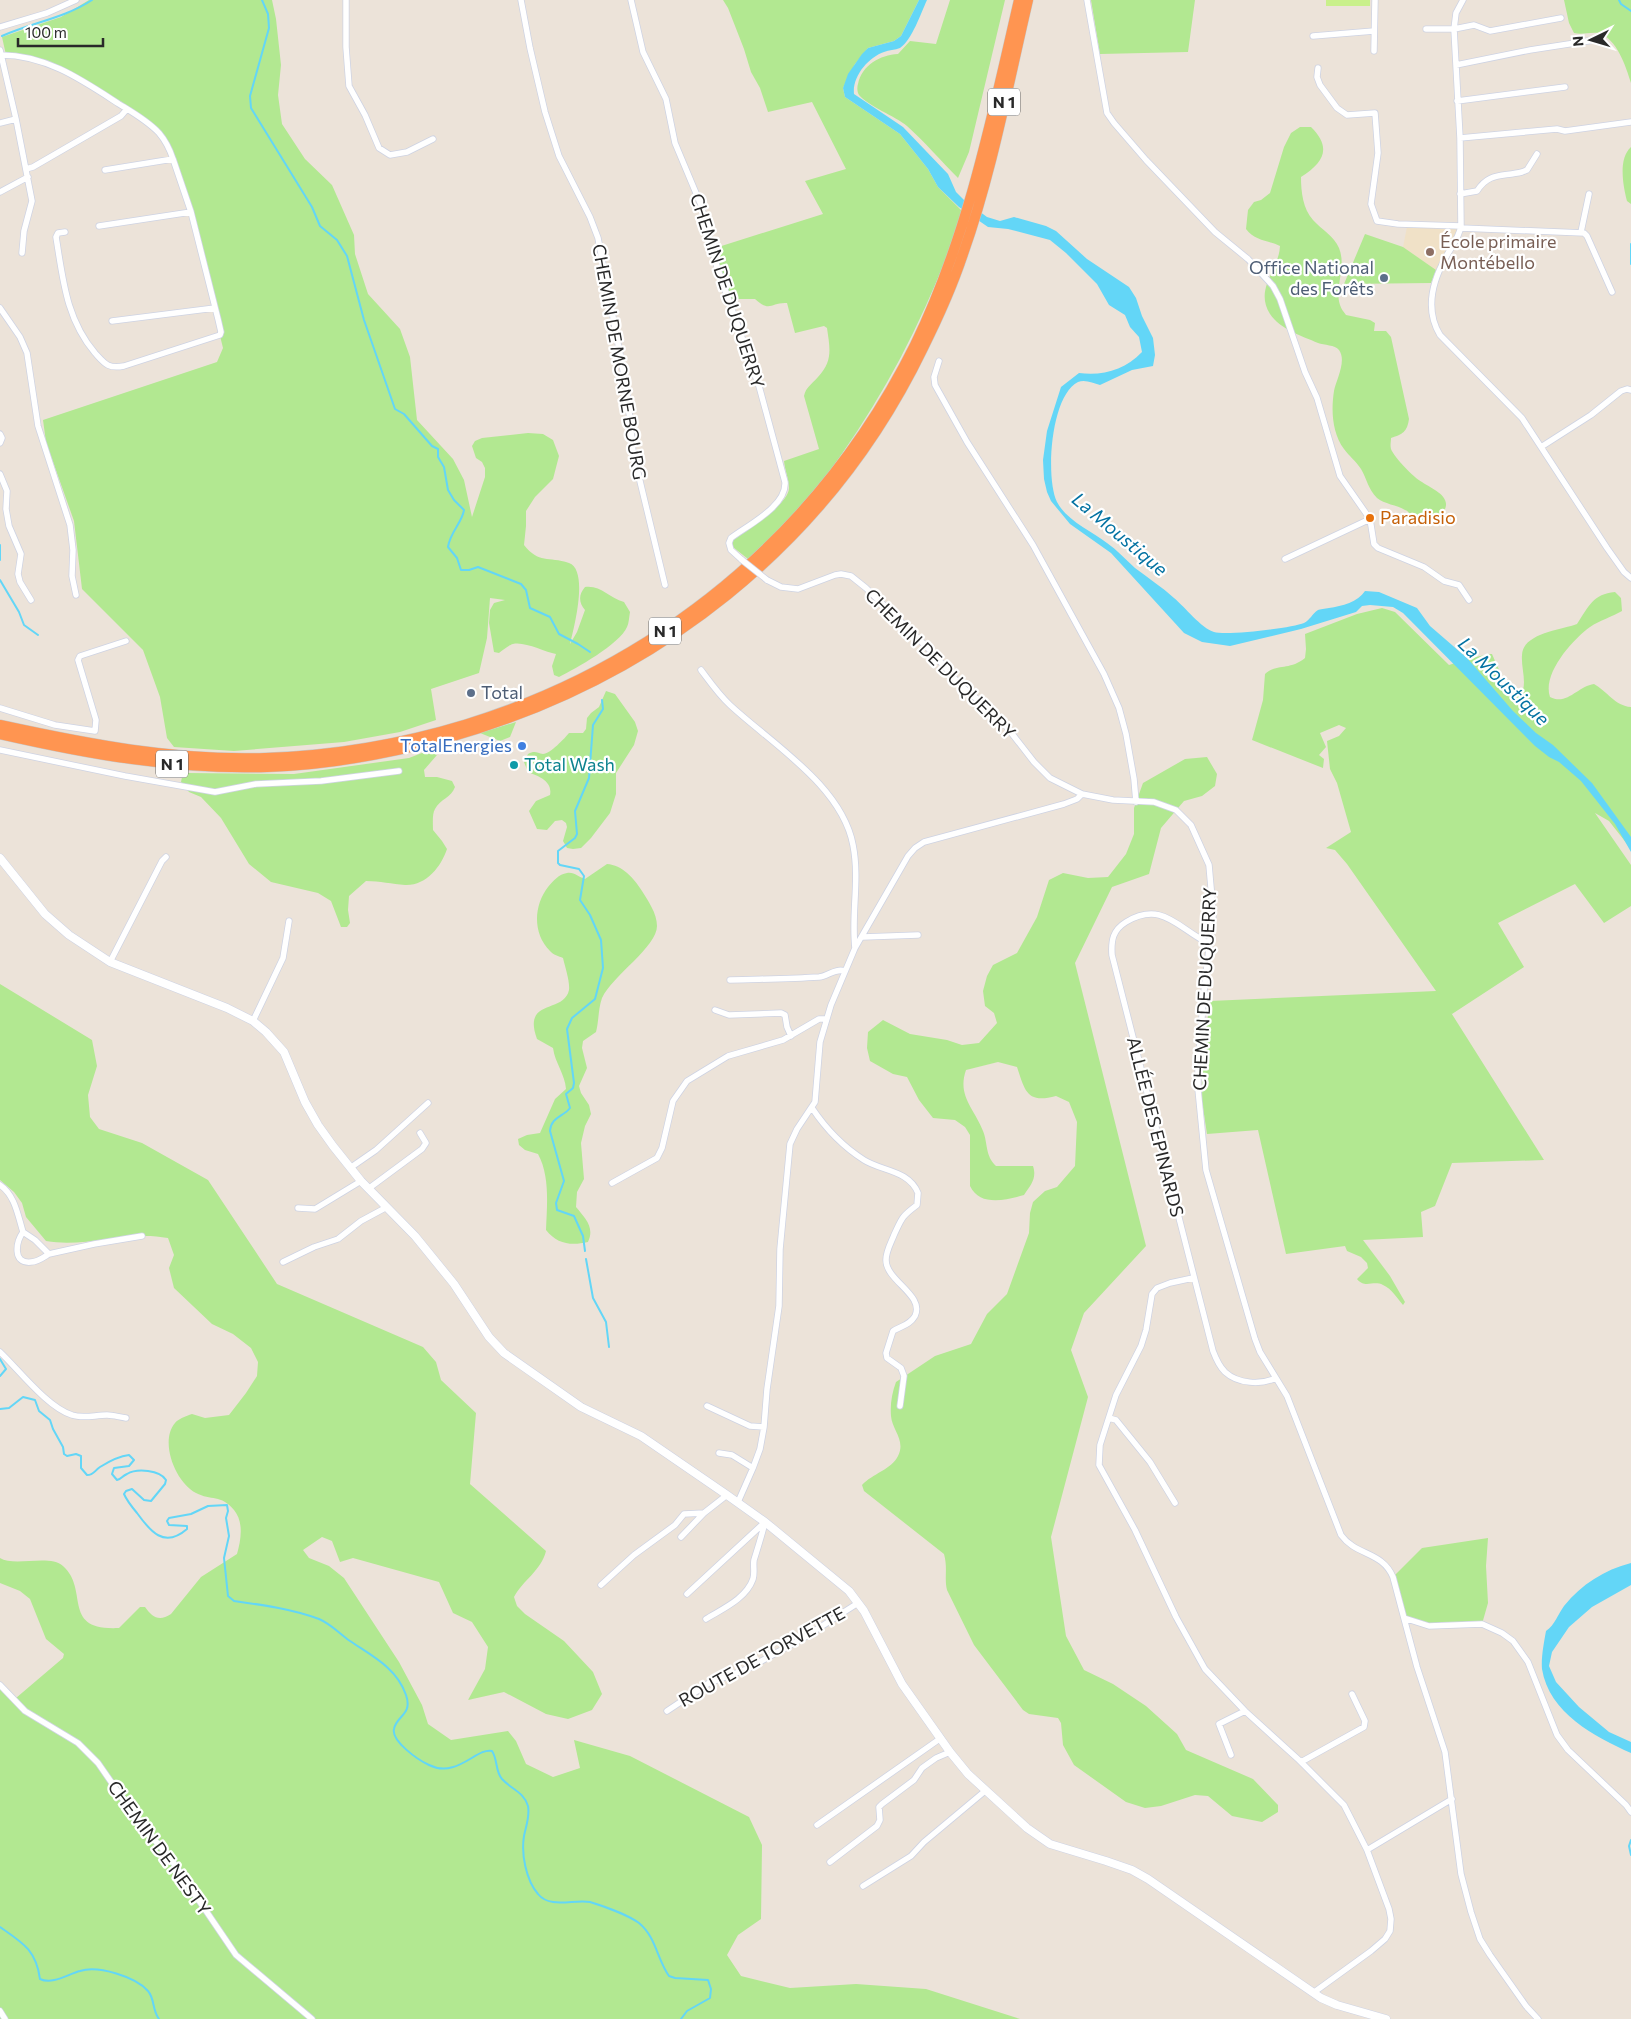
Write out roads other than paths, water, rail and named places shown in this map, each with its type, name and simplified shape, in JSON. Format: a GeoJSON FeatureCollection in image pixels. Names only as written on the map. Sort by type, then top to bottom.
{"type":"FeatureCollection","features":[{"type":"Feature","properties":{"kind":"highway","name":"N 1"},"geometry":{"type":"LineString","coordinates":[[975,200],[1020,0]]}},
{"type":"Feature","properties":{"kind":"highway","name":"N 1"},"geometry":{"type":"LineString","coordinates":[[0,734],[84,752],[146,762],[222,767],[296,765],[381,754],[465,732],[547,704],[612,673],[689,626],[761,568],[788,540],[840,480],[870,439],[899,394],[945,300],[975,200],[1028,0]]}},
{"type":"Feature","properties":{"kind":"highway","name":"N 1"},"geometry":{"type":"LineString","coordinates":[[0,725],[118,750],[170,756],[225,758],[300,756],[369,747],[457,726],[548,694],[608,665],[683,619],[724,588],[767,549],[801,514],[833,476],[865,433],[915,345],[968,222]]}},
{"type":"Feature","properties":{"kind":"street"},"geometry":{"type":"LineString","coordinates":[[0,27],[47,13],[76,0]]}},
{"type":"Feature","properties":{"kind":"street"},"geometry":{"type":"LineString","coordinates":[[346,0],[346,47],[349,86],[379,148],[390,156],[407,152],[434,139]]}},
{"type":"Feature","properties":{"kind":"street","name":"CHEMIN DE MORNE BOURG"},"geometry":{"type":"LineString","coordinates":[[520,0],[545,112],[559,156],[590,217],[598,238],[627,391],[633,452],[665,585]]}},
{"type":"Feature","properties":{"kind":"street","name":"CHEMIN DE DUQUERRY"},"geometry":{"type":"LineString","coordinates":[[631,0],[643,52],[666,98],[675,143],[701,205],[717,267],[759,386],[785,482],[786,488],[775,506],[731,538],[729,543],[731,550],[767,580],[781,587],[792,589],[805,587],[842,574],[855,578],[937,658],[961,686],[998,717],[1034,762],[1056,782],[1082,794],[1113,800],[1154,802],[1176,810],[1191,825],[1209,865],[1212,916],[1204,991],[1198,1089],[1203,1150],[1213,1199],[1255,1340],[1289,1401],[1342,1535],[1350,1545],[1378,1558],[1385,1564],[1393,1577],[1417,1667],[1445,1752],[1463,1887],[1480,1939],[1526,2006],[1538,2019]]}},
{"type":"Feature","properties":{"kind":"street"},"geometry":{"type":"LineString","coordinates":[[1087,0],[1107,113],[1146,160],[1215,232],[1248,259],[1273,286],[1280,298],[1305,372],[1317,398],[1340,476],[1370,519],[1374,544],[1378,548],[1424,566],[1444,581],[1458,586],[1469,600]]}},
{"type":"Feature","properties":{"kind":"street"},"geometry":{"type":"LineString","coordinates":[[1374,51],[1375,0]]}},
{"type":"Feature","properties":{"kind":"street"},"geometry":{"type":"LineString","coordinates":[[1463,0],[1456,13],[1454,30],[1460,138],[1461,227],[1458,237],[1436,275],[1433,286],[1432,311],[1434,325],[1440,335],[1476,373],[1514,409],[1607,548],[1624,572],[1631,578]]}},
{"type":"Feature","properties":{"kind":"street"},"geometry":{"type":"LineString","coordinates":[[1426,29],[1454,30],[1474,25],[1490,31],[1561,18]]}},
{"type":"Feature","properties":{"kind":"street"},"geometry":{"type":"LineString","coordinates":[[1313,36],[1374,32]]}},
{"type":"Feature","properties":{"kind":"street"},"geometry":{"type":"LineString","coordinates":[[1456,65],[1530,50],[1601,39]]}},
{"type":"Feature","properties":{"kind":"street"},"geometry":{"type":"LineString","coordinates":[[22,253],[24,231],[32,201],[16,119],[0,52],[59,67],[77,76],[157,131],[170,151],[191,212],[221,332],[218,336],[124,366],[113,368],[107,365],[86,342],[74,322],[68,302],[56,237],[58,234],[65,232]]}},
{"type":"Feature","properties":{"kind":"street"},"geometry":{"type":"LineString","coordinates":[[1318,68],[1320,85],[1337,108],[1347,115],[1375,113],[1378,153],[1371,204],[1377,220],[1398,224],[1581,232],[1588,236],[1612,292]]}},
{"type":"Feature","properties":{"kind":"street"},"geometry":{"type":"LineString","coordinates":[[1457,101],[1565,87]]}},
{"type":"Feature","properties":{"kind":"street"},"geometry":{"type":"LineString","coordinates":[[26,169],[33,167],[121,116],[127,109]]}},
{"type":"Feature","properties":{"kind":"street"},"geometry":{"type":"LineString","coordinates":[[0,123],[16,119]]}},
{"type":"Feature","properties":{"kind":"street"},"geometry":{"type":"LineString","coordinates":[[1460,138],[1557,129],[1565,131],[1631,122]]}},
{"type":"Feature","properties":{"kind":"street"},"geometry":{"type":"LineString","coordinates":[[1460,194],[1477,191],[1482,182],[1488,178],[1527,170],[1537,154]]}},
{"type":"Feature","properties":{"kind":"street"},"geometry":{"type":"LineString","coordinates":[[105,170],[173,159]]}},
{"type":"Feature","properties":{"kind":"street"},"geometry":{"type":"LineString","coordinates":[[0,192],[28,177]]}},
{"type":"Feature","properties":{"kind":"street"},"geometry":{"type":"LineString","coordinates":[[1581,232],[1589,194]]}},
{"type":"Feature","properties":{"kind":"street"},"geometry":{"type":"LineString","coordinates":[[99,226],[191,212]]}},
{"type":"Feature","properties":{"kind":"street"},"geometry":{"type":"LineString","coordinates":[[0,308],[20,337],[27,353],[38,426],[70,525],[73,550],[72,576],[76,595]]}},
{"type":"Feature","properties":{"kind":"street"},"geometry":{"type":"LineString","coordinates":[[112,321],[215,308]]}},
{"type":"Feature","properties":{"kind":"street"},"geometry":{"type":"LineString","coordinates":[[939,361],[934,377],[935,385],[967,442],[1033,545],[1104,674],[1119,708],[1126,734],[1136,802]]}},
{"type":"Feature","properties":{"kind":"street"},"geometry":{"type":"LineString","coordinates":[[1541,447],[1591,415],[1621,391],[1631,390]]}},
{"type":"Feature","properties":{"kind":"street"},"geometry":{"type":"LineString","coordinates":[[0,434],[2,438],[0,443]]}},
{"type":"Feature","properties":{"kind":"street"},"geometry":{"type":"LineString","coordinates":[[0,474],[7,491],[6,509],[8,526],[21,554],[18,574],[20,582],[31,600]]}},
{"type":"Feature","properties":{"kind":"street"},"geometry":{"type":"LineString","coordinates":[[1285,559],[1370,519]]}},
{"type":"Feature","properties":{"kind":"street"},"geometry":{"type":"LineString","coordinates":[[0,708],[55,725],[95,731],[96,720],[78,660],[80,656],[126,641]]}},
{"type":"Feature","properties":{"kind":"street"},"geometry":{"type":"LineString","coordinates":[[700,670],[729,704],[812,777],[834,800],[843,816],[853,843],[855,858],[855,948]]}},
{"type":"Feature","properties":{"kind":"street"},"geometry":{"type":"LineString","coordinates":[[0,750],[207,792],[256,784],[321,781],[399,771]]}},
{"type":"Feature","properties":{"kind":"street"},"geometry":{"type":"LineString","coordinates":[[738,1502],[760,1449],[764,1427],[766,1389],[779,1306],[780,1249],[790,1144],[797,1129],[812,1108],[817,1081],[820,1042],[826,1019],[855,948],[908,856],[915,848],[924,842],[964,830],[1064,804],[1077,799],[1082,794]]}},
{"type":"Feature","properties":{"kind":"street"},"geometry":{"type":"LineString","coordinates":[[110,962],[162,861],[166,857]]}},
{"type":"Feature","properties":{"kind":"street"},"geometry":{"type":"LineString","coordinates":[[0,858],[44,914],[69,935],[110,962],[227,1008],[253,1021],[278,1044],[284,1052],[305,1102],[318,1125],[361,1181],[415,1236],[454,1284],[489,1337],[504,1353],[581,1407],[641,1436],[727,1494],[823,1568],[849,1591],[858,1603],[902,1684],[950,1752],[985,1791],[1040,1838],[1050,1844],[1106,1861],[1140,1875],[1210,1921],[1312,1993],[1337,2005],[1386,2019]]}},
{"type":"Feature","properties":{"kind":"street","name":"ALLÉE DES EPINARDS"},"geometry":{"type":"LineString","coordinates":[[1210,944],[1169,919],[1153,913],[1136,916],[1124,923],[1113,936],[1112,955],[1193,1278],[1198,1288],[1213,1351],[1218,1364],[1226,1373],[1236,1379],[1258,1383],[1276,1378]]}},
{"type":"Feature","properties":{"kind":"street"},"geometry":{"type":"LineString","coordinates":[[253,1021],[283,958],[290,921]]}},
{"type":"Feature","properties":{"kind":"street"},"geometry":{"type":"LineString","coordinates":[[863,937],[918,935]]}},
{"type":"Feature","properties":{"kind":"street"},"geometry":{"type":"LineString","coordinates":[[730,980],[763,977],[769,980],[784,980],[820,977],[836,971],[845,971]]}},
{"type":"Feature","properties":{"kind":"street"},"geometry":{"type":"LineString","coordinates":[[716,1010],[729,1015],[781,1012],[785,1014],[791,1036]]}},
{"type":"Feature","properties":{"kind":"street"},"geometry":{"type":"LineString","coordinates":[[612,1183],[658,1158],[674,1101],[687,1081],[728,1056],[783,1040],[819,1019],[826,1019]]}},
{"type":"Feature","properties":{"kind":"street"},"geometry":{"type":"LineString","coordinates":[[350,1168],[376,1150],[428,1103]]}},
{"type":"Feature","properties":{"kind":"street"},"geometry":{"type":"LineString","coordinates":[[812,1108],[825,1128],[840,1142],[865,1161],[896,1172],[912,1182],[918,1193],[917,1205],[901,1218],[889,1245],[886,1260],[888,1270],[895,1280],[908,1292],[916,1307],[916,1314],[911,1321],[893,1331],[886,1353],[887,1358],[901,1368],[904,1376],[900,1406]]}},
{"type":"Feature","properties":{"kind":"street"},"geometry":{"type":"LineString","coordinates":[[368,1189],[422,1148],[426,1143],[420,1133]]}},
{"type":"Feature","properties":{"kind":"street"},"geometry":{"type":"LineString","coordinates":[[298,1208],[315,1209],[361,1181]]}},
{"type":"Feature","properties":{"kind":"street"},"geometry":{"type":"LineString","coordinates":[[0,1185],[7,1190],[12,1198],[24,1232],[49,1254]]}},
{"type":"Feature","properties":{"kind":"street"},"geometry":{"type":"LineString","coordinates":[[283,1262],[338,1239],[361,1220],[387,1207]]}},
{"type":"Feature","properties":{"kind":"street"},"geometry":{"type":"LineString","coordinates":[[24,1232],[18,1239],[18,1256],[23,1261],[31,1262],[49,1254],[142,1236]]}},
{"type":"Feature","properties":{"kind":"street"},"geometry":{"type":"LineString","coordinates":[[1193,1278],[1157,1288],[1152,1294],[1146,1330],[1141,1346],[1116,1395],[1100,1445],[1099,1465],[1135,1530],[1176,1617],[1205,1669],[1245,1711],[1301,1762],[1344,1805],[1367,1850],[1392,1919],[1390,1930],[1385,1939],[1371,1951],[1312,1993]]}},
{"type":"Feature","properties":{"kind":"street"},"geometry":{"type":"LineString","coordinates":[[0,1352],[23,1377],[58,1407],[71,1415],[80,1417],[108,1415],[126,1418]]}},
{"type":"Feature","properties":{"kind":"street"},"geometry":{"type":"LineString","coordinates":[[707,1406],[750,1426],[764,1427]]}},
{"type":"Feature","properties":{"kind":"street"},"geometry":{"type":"LineString","coordinates":[[1109,1418],[1116,1420],[1150,1462],[1176,1503]]}},
{"type":"Feature","properties":{"kind":"street"},"geometry":{"type":"LineString","coordinates":[[719,1453],[732,1455],[753,1468]]}},
{"type":"Feature","properties":{"kind":"street"},"geometry":{"type":"LineString","coordinates":[[682,1537],[704,1513],[727,1494]]}},
{"type":"Feature","properties":{"kind":"street"},"geometry":{"type":"LineString","coordinates":[[601,1585],[634,1555],[675,1525],[684,1514],[704,1513]]}},
{"type":"Feature","properties":{"kind":"street"},"geometry":{"type":"LineString","coordinates":[[686,1594],[765,1522]]}},
{"type":"Feature","properties":{"kind":"street"},"geometry":{"type":"LineString","coordinates":[[706,1620],[740,1598],[748,1588],[753,1578],[754,1563],[765,1522]]}},
{"type":"Feature","properties":{"kind":"street","name":"ROUTE DE TORVETTE"},"geometry":{"type":"LineString","coordinates":[[667,1711],[709,1683],[747,1669],[805,1637],[858,1603]]}},
{"type":"Feature","properties":{"kind":"street"},"geometry":{"type":"LineString","coordinates":[[1404,1618],[1429,1626],[1482,1624],[1502,1633],[1513,1641],[1528,1662],[1557,1735],[1568,1750],[1631,1812]]}},
{"type":"Feature","properties":{"kind":"street","name":"CHEMIN DE NESTY"},"geometry":{"type":"LineString","coordinates":[[0,1685],[25,1711],[78,1743],[98,1763],[141,1825],[168,1854],[236,1955],[312,2019]]}},
{"type":"Feature","properties":{"kind":"street"},"geometry":{"type":"LineString","coordinates":[[1301,1762],[1364,1727],[1365,1721],[1352,1694]]}},
{"type":"Feature","properties":{"kind":"street"},"geometry":{"type":"LineString","coordinates":[[1231,1755],[1219,1724],[1245,1711]]}},
{"type":"Feature","properties":{"kind":"street"},"geometry":{"type":"LineString","coordinates":[[817,1824],[940,1738]]}},
{"type":"Feature","properties":{"kind":"street"},"geometry":{"type":"LineString","coordinates":[[830,1862],[877,1826],[880,1820],[879,1807],[882,1804],[914,1780],[922,1768],[936,1758],[950,1752]]}},
{"type":"Feature","properties":{"kind":"street"},"geometry":{"type":"LineString","coordinates":[[864,1886],[911,1856],[924,1842],[985,1791]]}},
{"type":"Feature","properties":{"kind":"street"},"geometry":{"type":"LineString","coordinates":[[1367,1850],[1452,1799]]}},
{"type":"Feature","properties":{"kind":"street"},"geometry":{"type":"LineString","coordinates":[[0,2011],[5,2019]]}},
{"type":"Feature","properties":{"kind":"water"},"geometry":{"type":"Polygon","coordinates":[[[919,0],[927,0],[908,39],[900,48],[886,51],[867,63],[856,81],[854,94],[903,127],[948,174],[956,192],[987,217],[1000,221],[1014,217],[1046,226],[1056,231],[1087,259],[1129,287],[1136,298],[1142,316],[1153,338],[1155,355],[1153,366],[1132,370],[1100,385],[1086,381],[1078,382],[1069,390],[1062,403],[1056,419],[1053,438],[1051,475],[1057,502],[1066,514],[1111,546],[1135,568],[1169,594],[1199,622],[1214,632],[1245,632],[1297,625],[1306,622],[1318,610],[1349,603],[1365,591],[1379,592],[1417,608],[1430,626],[1467,658],[1513,711],[1536,733],[1553,745],[1592,783],[1631,837],[1631,852],[1615,824],[1581,781],[1559,762],[1535,746],[1403,613],[1393,607],[1362,606],[1356,612],[1301,629],[1230,646],[1202,642],[1184,633],[1111,553],[1070,524],[1051,501],[1044,479],[1043,460],[1047,431],[1061,387],[1079,373],[1097,374],[1113,370],[1128,363],[1142,352],[1139,337],[1130,327],[1125,315],[1109,305],[1097,284],[1066,253],[1050,240],[1008,229],[988,227],[959,207],[938,187],[928,169],[900,134],[845,97],[843,88],[848,74],[862,54],[868,48],[894,41],[901,36],[919,0]]]}},
{"type":"Feature","properties":{"kind":"water"},"geometry":{"type":"Polygon","coordinates":[[[1631,1563],[1631,1585],[1592,1607],[1569,1627],[1552,1652],[1549,1666],[1556,1682],[1579,1707],[1609,1732],[1631,1742],[1631,1753],[1589,1731],[1564,1711],[1546,1685],[1542,1665],[1546,1631],[1554,1623],[1564,1606],[1578,1591],[1594,1579],[1631,1563]]]}},
{"type":"Feature","properties":{"kind":"waterway"},"geometry":{"type":"LineString","coordinates":[[2,36],[59,16],[92,0]]}},
{"type":"Feature","properties":{"kind":"waterway"},"geometry":{"type":"LineString","coordinates":[[262,0],[268,14],[269,28],[250,96],[251,108],[312,207],[320,226],[337,240],[347,256],[364,320],[395,409],[404,414],[432,446],[438,449],[438,457],[444,467],[448,490],[454,500],[464,510],[448,547],[457,558],[461,570],[478,567],[521,584],[526,590],[530,608],[550,617],[559,634],[590,652]]}},
{"type":"Feature","properties":{"kind":"waterway"},"geometry":{"type":"LineString","coordinates":[[1619,0],[1621,4],[1631,11]]}},
{"type":"Feature","properties":{"kind":"waterway"},"geometry":{"type":"LineString","coordinates":[[1631,244],[1631,264]]}},
{"type":"Feature","properties":{"kind":"waterway"},"geometry":{"type":"LineString","coordinates":[[0,545],[0,560]]}},
{"type":"Feature","properties":{"kind":"waterway"},"geometry":{"type":"LineString","coordinates":[[0,580],[19,612],[24,625],[38,635]]}},
{"type":"Feature","properties":{"kind":"waterway"},"geometry":{"type":"LineString","coordinates":[[585,1251],[583,1236],[574,1216],[557,1210],[556,1203],[564,1181],[550,1131],[555,1120],[570,1108],[566,1094],[573,1088],[574,1083],[567,1029],[572,1018],[595,999],[603,968],[601,940],[590,915],[580,900],[584,876],[579,869],[560,865],[558,863],[558,851],[575,838],[577,834],[575,811],[589,778],[593,725],[603,709],[602,700]]}},
{"type":"Feature","properties":{"kind":"waterway"},"geometry":{"type":"LineString","coordinates":[[586,1259],[593,1298],[606,1322],[609,1347]]}},
{"type":"Feature","properties":{"kind":"waterway"},"geometry":{"type":"LineString","coordinates":[[0,1359],[6,1369],[0,1376]]}},
{"type":"Feature","properties":{"kind":"waterway"},"geometry":{"type":"LineString","coordinates":[[0,1409],[9,1408],[23,1397],[35,1400],[39,1411],[50,1420],[63,1447],[64,1454],[67,1456],[76,1454],[81,1456],[81,1468],[87,1475],[93,1474],[110,1461],[129,1455],[134,1460],[129,1466],[114,1468],[112,1474],[117,1480],[136,1471],[154,1472],[163,1477],[166,1480],[165,1484],[151,1501],[144,1500],[132,1489],[124,1494],[147,1526],[158,1535],[171,1537],[179,1535],[187,1529],[187,1526],[169,1525],[167,1521],[169,1518],[191,1514],[208,1506],[227,1505],[226,1518],[229,1536],[224,1558],[228,1596],[234,1601],[288,1610],[319,1619],[383,1664],[397,1677],[408,1702],[406,1711],[395,1725],[394,1734],[406,1750],[424,1763],[439,1768],[449,1768],[457,1766],[480,1753],[492,1751],[500,1776],[524,1797],[528,1806],[523,1851],[525,1867],[530,1882],[538,1894],[543,1899],[549,1901],[562,1903],[590,1902],[629,1917],[645,1929],[653,1941],[669,1976],[708,1980],[711,1989],[710,1998],[687,2011],[681,2019]]}},
{"type":"Feature","properties":{"kind":"waterway"},"geometry":{"type":"LineString","coordinates":[[1631,1840],[1629,1846],[1631,1855]]}},
{"type":"Feature","properties":{"kind":"waterway"},"geometry":{"type":"LineString","coordinates":[[0,1927],[22,1943],[32,1954],[40,1979],[50,1981],[75,1972],[88,1970],[116,1973],[135,1981],[148,1991],[152,1997],[155,2012],[159,2019]]}},
{"type":"Feature","properties":{"kind":"place","name":"École primaire Montébello"},"geometry":{"type":"Point","coordinates":[1430,252]}},
{"type":"Feature","properties":{"kind":"place","name":"Office National des Forêts"},"geometry":{"type":"Point","coordinates":[1384,278]}},
{"type":"Feature","properties":{"kind":"place","name":"Paradisio"},"geometry":{"type":"Point","coordinates":[1370,518]}},
{"type":"Feature","properties":{"kind":"place","name":"Total"},"geometry":{"type":"Point","coordinates":[471,693]}},
{"type":"Feature","properties":{"kind":"place","name":"TotalEnergies"},"geometry":{"type":"Point","coordinates":[522,746]}},
{"type":"Feature","properties":{"kind":"place","name":"Total Wash"},"geometry":{"type":"Point","coordinates":[514,765]}},
{"type":"Feature","properties":{"kind":"water label","name":"La Moustique"},"geometry":{"type":"Point","coordinates":[1120,534]}},
{"type":"Feature","properties":{"kind":"water label","name":"La Moustique"},"geometry":{"type":"Point","coordinates":[1504,681]}}]}
